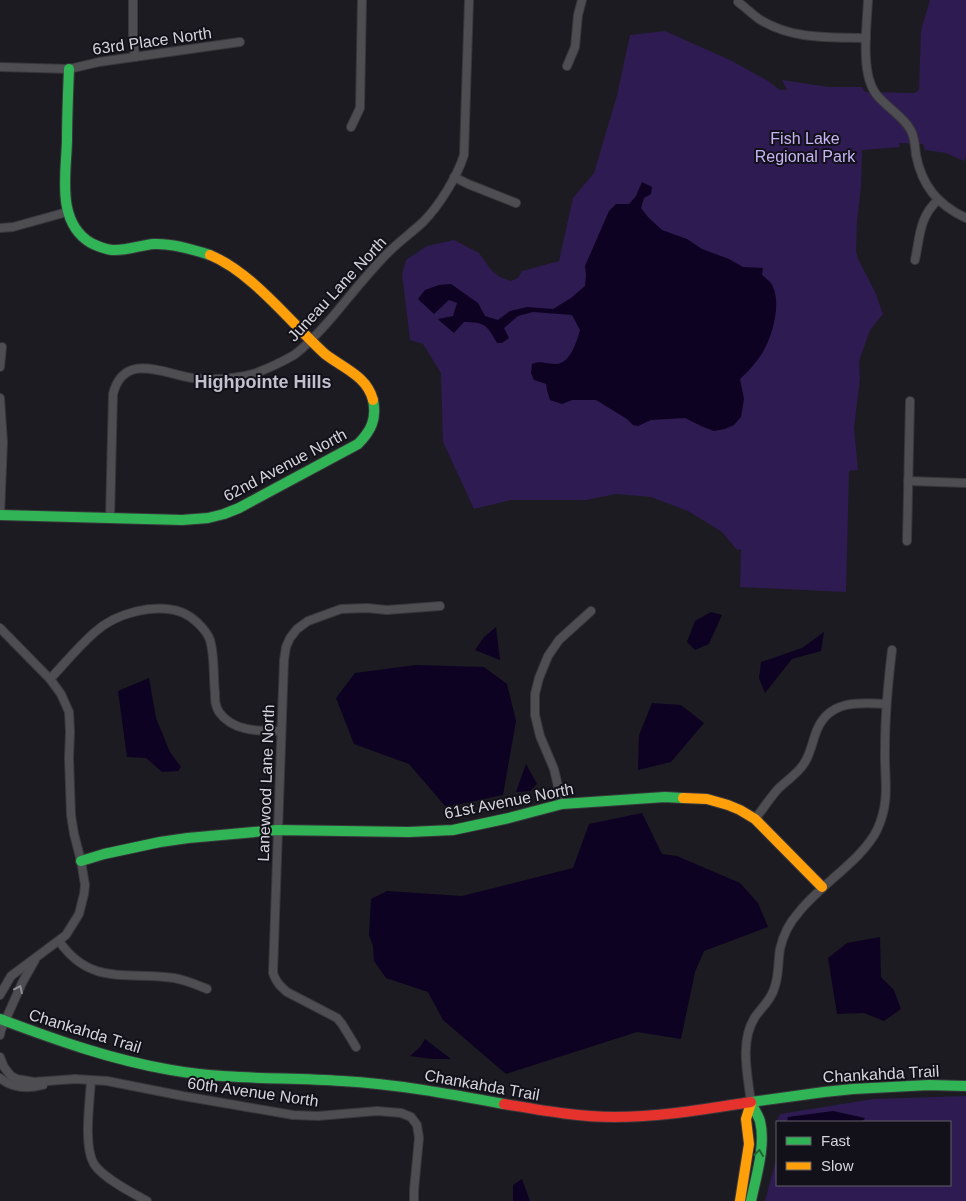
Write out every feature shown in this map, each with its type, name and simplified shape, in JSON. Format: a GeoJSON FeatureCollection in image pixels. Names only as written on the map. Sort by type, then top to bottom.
{"type":"FeatureCollection","features":[{"type":"Feature","properties":{"kind":"street"},"geometry":{"type":"LineString","coordinates":[[133,0],[132,36],[135,57]]}},
{"type":"Feature","properties":{"kind":"street"},"geometry":{"type":"LineString","coordinates":[[351,127],[360,108],[362,0]]}},
{"type":"Feature","properties":{"kind":"street","name":"Juneau Lane North"},"geometry":{"type":"LineString","coordinates":[[110,518],[113,394],[119,379],[125,373],[132,369],[148,369],[162,370],[191,378],[233,378],[255,373],[275,365],[294,354],[311,340],[382,258],[422,223],[432,211],[454,177],[464,155],[469,0]]}},
{"type":"Feature","properties":{"kind":"street"},"geometry":{"type":"LineString","coordinates":[[567,66],[575,47],[578,15],[582,0]]}},
{"type":"Feature","properties":{"kind":"street"},"geometry":{"type":"LineString","coordinates":[[868,0],[866,63],[870,84],[875,93],[911,130],[920,172],[928,187],[938,200],[953,212],[966,218]]}},
{"type":"Feature","properties":{"kind":"street"},"geometry":{"type":"LineString","coordinates":[[738,2],[758,19],[788,32],[805,36],[866,38]]}},
{"type":"Feature","properties":{"kind":"street","name":"63rd Place North"},"geometry":{"type":"LineString","coordinates":[[0,67],[69,69],[99,62],[240,42]]}},
{"type":"Feature","properties":{"kind":"street"},"geometry":{"type":"LineString","coordinates":[[0,228],[13,227],[67,212],[65,196],[69,69]]}},
{"type":"Feature","properties":{"kind":"street"},"geometry":{"type":"LineString","coordinates":[[454,177],[516,203]]}},
{"type":"Feature","properties":{"kind":"street"},"geometry":{"type":"LineString","coordinates":[[914,260],[925,214],[931,205],[938,200]]}},
{"type":"Feature","properties":{"kind":"street","name":"62nd Avenue North"},"geometry":{"type":"LineString","coordinates":[[0,515],[182,520],[200,520],[216,517],[233,512],[362,441],[374,421],[375,409],[373,398],[361,379],[322,351],[236,269],[218,258],[198,250],[178,246],[157,244],[113,250],[101,247],[89,242],[79,233],[71,223],[67,212]]}},
{"type":"Feature","properties":{"kind":"street"},"geometry":{"type":"LineString","coordinates":[[0,367],[2,347]]}},
{"type":"Feature","properties":{"kind":"street"},"geometry":{"type":"LineString","coordinates":[[0,398],[2,442],[0,515]]}},
{"type":"Feature","properties":{"kind":"street"},"geometry":{"type":"LineString","coordinates":[[907,541],[910,401]]}},
{"type":"Feature","properties":{"kind":"street"},"geometry":{"type":"LineString","coordinates":[[908,481],[966,483]]}},
{"type":"Feature","properties":{"kind":"street","name":"Lanewood Lane North"},"geometry":{"type":"LineString","coordinates":[[356,1047],[337,1018],[287,992],[276,981],[273,973],[286,647],[297,629],[308,621],[341,609],[387,610],[440,606]]}},
{"type":"Feature","properties":{"kind":"street"},"geometry":{"type":"LineString","coordinates":[[50,678],[96,632],[109,622],[151,608],[173,609],[192,618],[210,639],[215,705],[220,713],[237,727],[282,731]]}},
{"type":"Feature","properties":{"kind":"street"},"geometry":{"type":"LineString","coordinates":[[562,804],[554,769],[540,736],[535,716],[535,694],[538,678],[548,656],[559,640],[591,611]]}},
{"type":"Feature","properties":{"kind":"street"},"geometry":{"type":"LineString","coordinates":[[0,628],[50,678],[61,694],[69,712],[71,815],[85,885],[79,914],[66,935],[36,958],[22,966],[6,982],[0,995]]}},
{"type":"Feature","properties":{"kind":"street"},"geometry":{"type":"LineString","coordinates":[[751,1201],[761,1133],[760,1120],[751,1103],[746,1048],[748,1033],[754,1018],[771,997],[775,986],[780,948],[788,927],[799,912],[822,888],[865,847],[876,831],[881,818],[886,799],[884,751],[886,704],[892,650]]}},
{"type":"Feature","properties":{"kind":"street"},"geometry":{"type":"LineString","coordinates":[[755,819],[778,789],[803,766],[810,753],[822,720],[836,708],[850,703],[886,704]]}},
{"type":"Feature","properties":{"kind":"street","name":"61st Avenue North"},"geometry":{"type":"LineString","coordinates":[[81,861],[160,842],[278,830],[408,832],[453,830],[562,804],[665,797],[707,799],[740,810],[755,819],[822,888]]}},
{"type":"Feature","properties":{"kind":"street"},"geometry":{"type":"LineString","coordinates":[[59,941],[73,958],[103,974],[176,978],[207,989]]}},
{"type":"Feature","properties":{"kind":"street"},"geometry":{"type":"LineString","coordinates":[[0,1035],[2,1020],[36,958]]}},
{"type":"Feature","properties":{"kind":"street","name":"Chankahda Trail"},"geometry":{"type":"LineString","coordinates":[[2,1020],[90,1052],[162,1070],[198,1074],[367,1082],[576,1115],[613,1117],[646,1115],[751,1103],[848,1089],[923,1085],[966,1086]]}},
{"type":"Feature","properties":{"kind":"street"},"geometry":{"type":"LineString","coordinates":[[0,1057],[7,1072],[16,1079],[34,1082],[59,1080]]}},
{"type":"Feature","properties":{"kind":"street"},"geometry":{"type":"LineString","coordinates":[[0,1078],[4,1082],[23,1087],[35,1087],[59,1080]]}},
{"type":"Feature","properties":{"kind":"street","name":"60th Avenue North"},"geometry":{"type":"LineString","coordinates":[[59,1080],[107,1081],[293,1115],[318,1116],[377,1111],[401,1113],[411,1117],[417,1125],[419,1138],[414,1201]]}},
{"type":"Feature","properties":{"kind":"street"},"geometry":{"type":"LineString","coordinates":[[91,1080],[88,1136],[89,1152],[94,1164],[116,1183],[147,1201]]}},
{"type":"Feature","properties":{"kind":"street"},"geometry":{"type":"LineString","coordinates":[[740,1201],[749,1144],[746,1120],[751,1103]]}},
{"type":"Feature","properties":{"kind":"green space","name":"Fish Lake Regional Park"},"geometry":{"type":"Polygon","coordinates":[[[930,0],[966,0],[966,156],[964,161],[946,153],[925,150],[923,144],[899,143],[900,147],[862,150],[856,251],[883,314],[870,330],[859,361],[860,379],[854,428],[858,470],[849,471],[846,592],[740,587],[741,549],[737,550],[722,532],[688,511],[651,497],[616,494],[586,500],[511,500],[474,509],[443,442],[441,373],[423,344],[410,340],[402,274],[406,260],[427,246],[454,240],[479,253],[492,271],[500,277],[511,281],[518,278],[522,271],[559,261],[573,198],[594,173],[617,95],[630,35],[665,31],[732,61],[780,90],[787,90],[782,80],[829,87],[862,87],[865,92],[915,93],[919,90],[921,30],[930,0]]]}},
{"type":"Feature","properties":{"kind":"green space"},"geometry":{"type":"Polygon","coordinates":[[[966,1096],[966,1201],[765,1201],[776,1160],[776,1186],[951,1186],[951,1121],[776,1121],[780,1114],[873,1099],[966,1096]]]}},
{"type":"Feature","properties":{"kind":"shaded area"},"geometry":{"type":"Polygon","coordinates":[[[642,182],[652,187],[651,194],[644,198],[641,208],[662,230],[687,239],[702,249],[729,259],[743,267],[763,268],[762,275],[771,283],[774,291],[776,300],[775,320],[769,339],[759,358],[740,379],[744,399],[741,417],[734,425],[725,429],[714,431],[685,418],[651,420],[638,426],[633,425],[627,419],[596,400],[572,400],[562,404],[550,400],[546,384],[534,380],[531,373],[532,364],[538,362],[561,363],[569,356],[575,346],[580,330],[572,315],[533,312],[518,316],[504,328],[509,338],[502,343],[497,343],[488,328],[481,324],[464,322],[454,333],[438,319],[453,316],[457,303],[449,300],[434,314],[418,299],[425,290],[439,285],[451,284],[478,303],[485,316],[498,320],[510,311],[527,307],[553,309],[571,298],[585,286],[585,266],[609,211],[616,204],[629,204],[636,196],[642,182]]]}},
{"type":"Feature","properties":{"kind":"shaded area"},"geometry":{"type":"Polygon","coordinates":[[[711,612],[722,615],[709,644],[695,650],[687,642],[695,621],[711,612]]]}},
{"type":"Feature","properties":{"kind":"shaded area"},"geometry":{"type":"Polygon","coordinates":[[[496,627],[500,660],[475,650],[484,637],[496,627]]]}},
{"type":"Feature","properties":{"kind":"shaded area"},"geometry":{"type":"Polygon","coordinates":[[[824,632],[821,651],[792,659],[765,693],[759,678],[761,662],[802,648],[824,632]]]}},
{"type":"Feature","properties":{"kind":"shaded area"},"geometry":{"type":"Polygon","coordinates":[[[416,665],[484,667],[507,684],[516,721],[503,795],[446,807],[409,764],[354,744],[336,698],[355,673],[416,665]]]}},
{"type":"Feature","properties":{"kind":"shaded area"},"geometry":{"type":"Polygon","coordinates":[[[149,678],[156,718],[170,752],[181,767],[178,771],[162,772],[146,758],[127,757],[118,691],[149,678]]]}},
{"type":"Feature","properties":{"kind":"shaded area"},"geometry":{"type":"Polygon","coordinates":[[[652,703],[681,705],[704,723],[671,762],[638,770],[639,735],[652,703]]]}},
{"type":"Feature","properties":{"kind":"shaded area"},"geometry":{"type":"Polygon","coordinates":[[[526,764],[537,784],[530,791],[516,792],[526,764]]]}},
{"type":"Feature","properties":{"kind":"shaded area"},"geometry":{"type":"Polygon","coordinates":[[[642,813],[662,854],[677,856],[740,883],[758,903],[768,927],[704,951],[695,972],[681,1039],[637,1032],[506,1074],[443,1020],[428,992],[386,978],[374,961],[373,946],[369,935],[371,899],[387,891],[462,896],[573,868],[589,824],[642,813]]]}},
{"type":"Feature","properties":{"kind":"shaded area"},"geometry":{"type":"Polygon","coordinates":[[[880,937],[881,977],[894,990],[901,1009],[884,1021],[864,1013],[837,1014],[828,958],[847,943],[880,937]]]}},
{"type":"Feature","properties":{"kind":"shaded area"},"geometry":{"type":"Polygon","coordinates":[[[425,1039],[451,1059],[410,1056],[420,1047],[425,1039]]]}},
{"type":"Feature","properties":{"kind":"shaded area"},"geometry":{"type":"Polygon","coordinates":[[[833,1111],[865,1118],[863,1121],[787,1121],[788,1117],[833,1111]]]}},
{"type":"Feature","properties":{"kind":"shaded area"},"geometry":{"type":"Polygon","coordinates":[[[522,1179],[530,1201],[513,1201],[513,1185],[522,1179]]]}},
{"type":"Feature","properties":{"kind":"traffic: fast"},"geometry":{"type":"LineString","coordinates":[[69,69],[65,183],[68,210],[72,223],[80,234],[91,243],[112,250],[168,244],[210,255]]}},
{"type":"Feature","properties":{"kind":"traffic: fast"},"geometry":{"type":"LineString","coordinates":[[0,515],[182,520],[208,518],[224,514],[239,508],[358,444],[372,424],[374,413],[373,400]]}},
{"type":"Feature","properties":{"kind":"traffic: fast"},"geometry":{"type":"LineString","coordinates":[[81,861],[104,854],[188,838],[277,830],[409,832],[453,830],[562,804],[665,797],[683,798]]}},
{"type":"Feature","properties":{"kind":"traffic: fast"},"geometry":{"type":"LineString","coordinates":[[0,1019],[63,1042],[106,1055],[171,1070],[256,1078],[383,1084],[504,1104]]}},
{"type":"Feature","properties":{"kind":"traffic: fast"},"geometry":{"type":"LineString","coordinates":[[751,1102],[853,1089],[929,1085],[966,1086]]}},
{"type":"Feature","properties":{"kind":"traffic: fast"},"geometry":{"type":"LineString","coordinates":[[751,1103],[760,1121],[762,1130],[760,1161],[751,1201]]}},
{"type":"Feature","properties":{"kind":"traffic: slow"},"geometry":{"type":"LineString","coordinates":[[210,255],[226,263],[256,286],[325,354],[354,373],[366,385],[373,400]]}},
{"type":"Feature","properties":{"kind":"traffic: slow"},"geometry":{"type":"LineString","coordinates":[[683,798],[707,799],[728,805],[755,819],[822,887]]}},
{"type":"Feature","properties":{"kind":"traffic: slow"},"geometry":{"type":"LineString","coordinates":[[740,1201],[749,1144],[746,1119],[751,1103]]}},
{"type":"Feature","properties":{"kind":"traffic: jam"},"geometry":{"type":"LineString","coordinates":[[504,1104],[600,1117],[631,1117],[700,1110],[751,1102]]}},
{"type":"Feature","properties":{"kind":"district","name":"Highpointe Hills"},"geometry":{"type":"Point","coordinates":[263,382]}}]}
